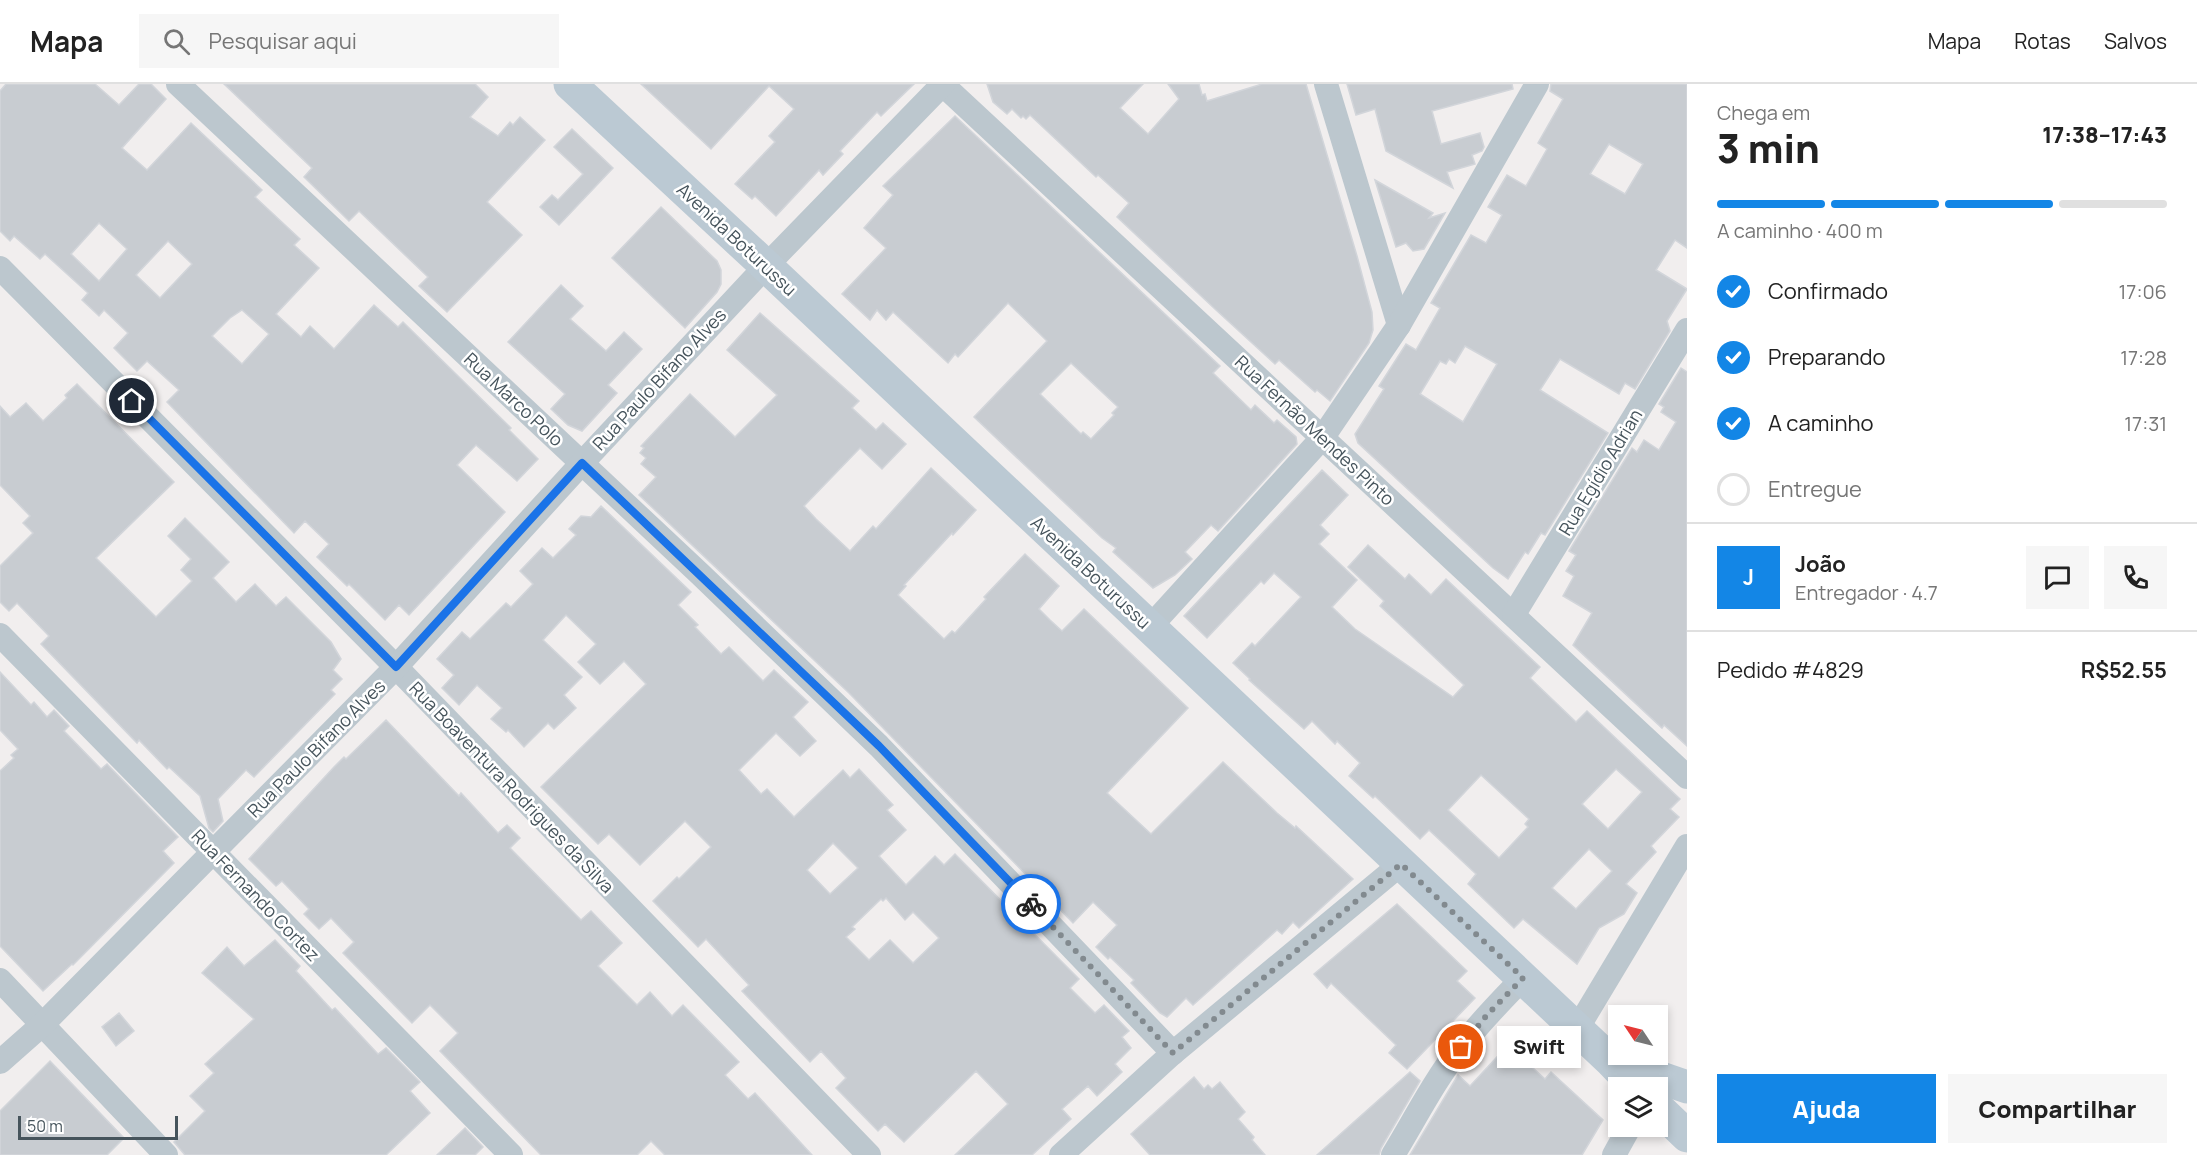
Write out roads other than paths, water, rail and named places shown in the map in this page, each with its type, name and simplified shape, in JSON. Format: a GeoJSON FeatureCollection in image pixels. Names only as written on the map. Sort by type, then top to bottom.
{"type":"FeatureCollection","features":[{"type":"Feature","properties":{"kind":"main road","name":"Avenida Boturussu"},"geometry":{"type":"LineString","coordinates":[[570,84],[1608,1058]]}},
{"type":"Feature","properties":{"kind":"main road","name":"Avenida Boturussu"},"geometry":{"type":"LineString","coordinates":[[1615,1065],[1626,1077]]}},
{"type":"Feature","properties":{"kind":"main road","name":"Avenida Boturussu"},"geometry":{"type":"LineString","coordinates":[[1623,1065],[1687,1087]]}},
{"type":"Feature","properties":{"kind":"main road"},"geometry":{"type":"LineString","coordinates":[[1668,1118],[1687,1136]]}},
{"type":"Feature","properties":{"kind":"street","name":"Rua Marco Polo"},"geometry":{"type":"LineString","coordinates":[[178,84],[582,463],[879,746],[1173,1053]]}},
{"type":"Feature","properties":{"kind":"street","name":"Rua Paulo Bifano Alves"},"geometry":{"type":"LineString","coordinates":[[0,1062],[43,1024],[396,667],[766,266],[943,84]]}},
{"type":"Feature","properties":{"kind":"street","name":"Rua Fernão Mendes Pinto"},"geometry":{"type":"LineString","coordinates":[[943,84],[1687,777]]}},
{"type":"Feature","properties":{"kind":"street"},"geometry":{"type":"LineString","coordinates":[[1326,84],[1399,325]]}},
{"type":"Feature","properties":{"kind":"street"},"geometry":{"type":"LineString","coordinates":[[1149,627],[1323,437],[1399,325],[1537,84]]}},
{"type":"Feature","properties":{"kind":"street","name":"Rua Boaventura Rodrigues da Silva"},"geometry":{"type":"LineString","coordinates":[[0,268],[396,667],[869,1155]]}},
{"type":"Feature","properties":{"kind":"street","name":"Rua Egídio Adrian"},"geometry":{"type":"LineString","coordinates":[[1514,614],[1687,330]]}},
{"type":"Feature","properties":{"kind":"street","name":"Rua Fernando Cortez"},"geometry":{"type":"LineString","coordinates":[[0,635],[512,1155]]}},
{"type":"Feature","properties":{"kind":"street"},"geometry":{"type":"LineString","coordinates":[[1577,1029],[1687,846]]}},
{"type":"Feature","properties":{"kind":"street"},"geometry":{"type":"LineString","coordinates":[[1061,1155],[1173,1053],[1401,864]]}},
{"type":"Feature","properties":{"kind":"street"},"geometry":{"type":"LineString","coordinates":[[1393,1155],[1442,1073],[1461,1047],[1487,1015],[1523,978]]}},
{"type":"Feature","properties":{"kind":"street"},"geometry":{"type":"LineString","coordinates":[[0,980],[166,1155]]}},
{"type":"Feature","properties":{"kind":"street"},"geometry":{"type":"LineString","coordinates":[[1614,1155],[1624,1137]]}},
{"type":"Feature","properties":{"kind":"place","name":"Swift"},"geometry":{"type":"Point","coordinates":[1461,1047]}}]}
